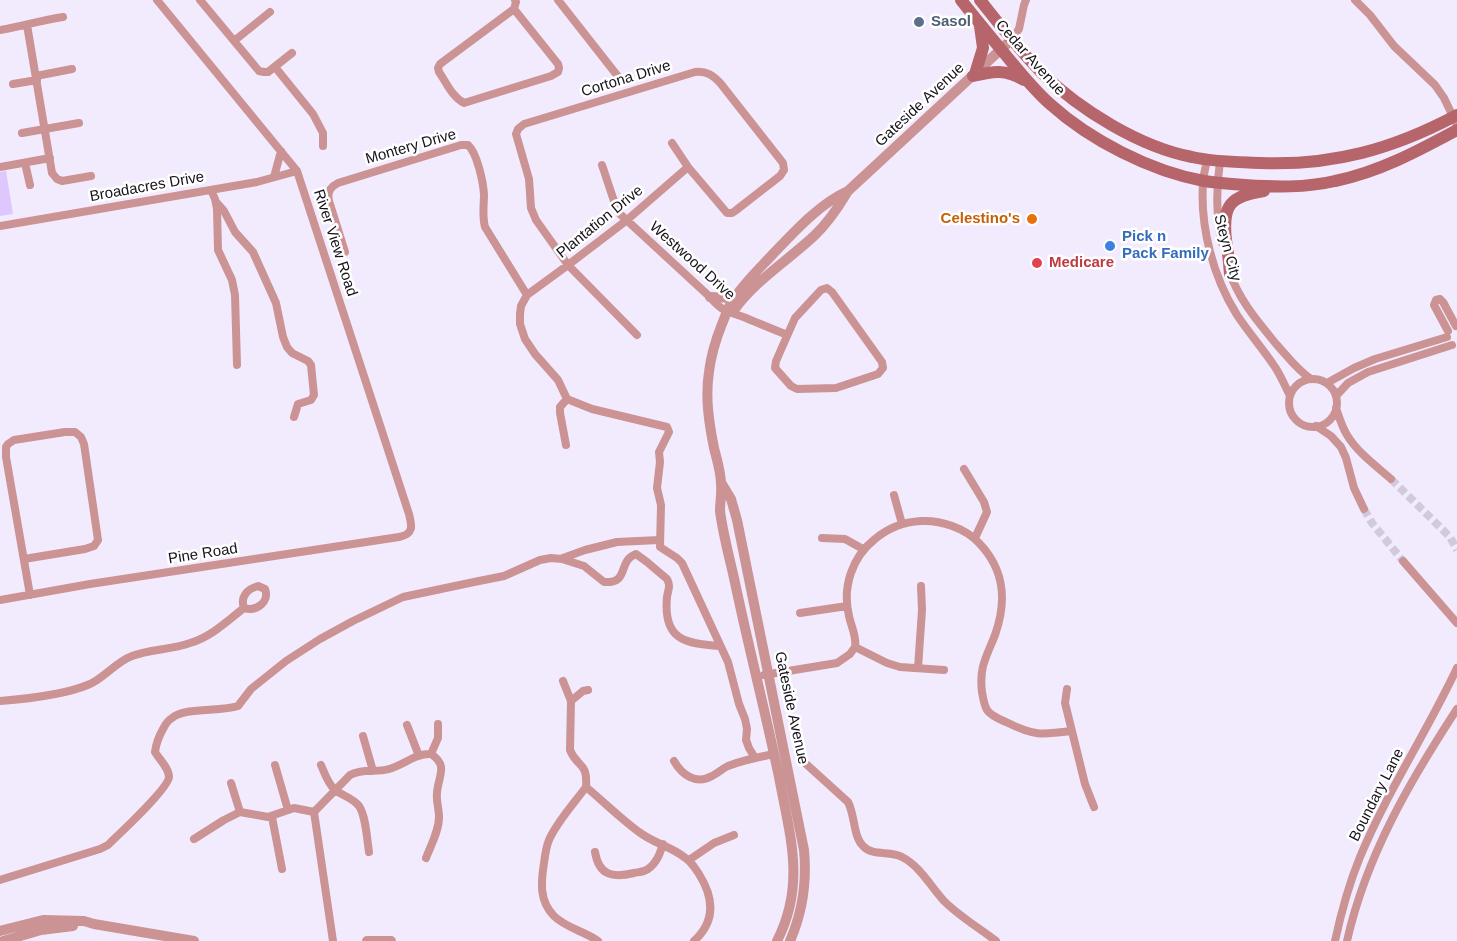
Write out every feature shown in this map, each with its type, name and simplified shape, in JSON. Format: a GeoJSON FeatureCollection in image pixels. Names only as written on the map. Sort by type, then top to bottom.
{"type":"FeatureCollection","features":[{"type":"Feature","properties":{"kind":"main road","name":"Cedar Avenue"},"geometry":{"type":"LineString","coordinates":[[961,0],[1030,84],[1066,117],[1105,143],[1150,164],[1203,181],[1268,187],[1292,187],[1335,181],[1402,159],[1457,130]]}},
{"type":"Feature","properties":{"kind":"main road","name":"Cedar Avenue"},"geometry":{"type":"LineString","coordinates":[[980,0],[1011,40],[1044,75],[1068,96],[1123,132],[1171,152],[1214,161],[1295,164],[1368,152],[1400,142],[1456,119]]}},
{"type":"Feature","properties":{"kind":"main road"},"geometry":{"type":"LineString","coordinates":[[974,75],[983,48],[980,24]]}},
{"type":"Feature","properties":{"kind":"main road"},"geometry":{"type":"LineString","coordinates":[[974,75],[1001,71],[1015,75],[1030,84]]}},
{"type":"Feature","properties":{"kind":"main road"},"geometry":{"type":"LineString","coordinates":[[1230,274],[1224,223],[1230,205],[1237,198],[1249,193],[1292,187]]}},
{"type":"Feature","properties":{"kind":"street","name":"River View Road"},"geometry":{"type":"LineString","coordinates":[[157,0],[297,171],[409,514],[411,527],[409,533]]}},
{"type":"Feature","properties":{"kind":"street"},"geometry":{"type":"LineString","coordinates":[[214,0],[203,4],[259,70],[268,72],[292,53]]}},
{"type":"Feature","properties":{"kind":"street"},"geometry":{"type":"LineString","coordinates":[[558,0],[620,79]]}},
{"type":"Feature","properties":{"kind":"street"},"geometry":{"type":"LineString","coordinates":[[1011,40],[1019,29],[1026,0]]}},
{"type":"Feature","properties":{"kind":"street"},"geometry":{"type":"LineString","coordinates":[[1356,0],[1394,46],[1435,85],[1456,119]]}},
{"type":"Feature","properties":{"kind":"street"},"geometry":{"type":"LineString","coordinates":[[514,4],[558,64],[558,72],[464,103],[460,101],[439,72],[439,66],[514,4]]}},
{"type":"Feature","properties":{"kind":"street"},"geometry":{"type":"LineString","coordinates":[[234,41],[270,12]]}},
{"type":"Feature","properties":{"kind":"street"},"geometry":{"type":"LineString","coordinates":[[0,30],[63,17]]}},
{"type":"Feature","properties":{"kind":"street"},"geometry":{"type":"LineString","coordinates":[[27,25],[52,173],[57,179],[62,180],[91,176]]}},
{"type":"Feature","properties":{"kind":"street","name":"Gateside Avenue"},"geometry":{"type":"LineString","coordinates":[[777,941],[785,925],[792,898],[794,869],[791,841],[774,754],[737,520],[731,499],[721,483],[711,434],[708,393],[712,353],[734,298],[760,267],[804,224],[833,199],[848,191],[1011,40]]}},
{"type":"Feature","properties":{"kind":"street"},"geometry":{"type":"LineString","coordinates":[[275,67],[316,118],[323,133],[323,146]]}},
{"type":"Feature","properties":{"kind":"street"},"geometry":{"type":"LineString","coordinates":[[13,84],[72,69]]}},
{"type":"Feature","properties":{"kind":"street","name":"Cortona Drive"},"geometry":{"type":"LineString","coordinates":[[637,335],[568,266],[533,214],[529,179],[516,138],[517,131],[524,124],[695,72],[708,73],[721,84],[779,159],[784,170],[780,176],[735,211],[729,213],[725,212],[688,167],[672,143]]}},
{"type":"Feature","properties":{"kind":"street"},"geometry":{"type":"LineString","coordinates":[[22,133],[79,123]]}},
{"type":"Feature","properties":{"kind":"street","name":"Montery Drive"},"geometry":{"type":"LineString","coordinates":[[345,252],[329,201],[329,191],[333,186],[414,159],[468,145],[474,152],[483,187],[485,227],[527,295]]}},
{"type":"Feature","properties":{"kind":"street"},"geometry":{"type":"LineString","coordinates":[[274,177],[281,151]]}},
{"type":"Feature","properties":{"kind":"street"},"geometry":{"type":"LineString","coordinates":[[0,167],[50,158]]}},
{"type":"Feature","properties":{"kind":"street","name":"Steyn City"},"geometry":{"type":"LineString","coordinates":[[1214,161],[1203,181],[1203,204],[1207,235],[1220,280],[1238,316],[1275,367],[1290,396]]}},
{"type":"Feature","properties":{"kind":"street","name":"Steyn City"},"geometry":{"type":"LineString","coordinates":[[1214,161],[1219,229],[1230,274],[1249,309],[1293,364],[1311,379]]}},
{"type":"Feature","properties":{"kind":"street"},"geometry":{"type":"LineString","coordinates":[[25,164],[30,185]]}},
{"type":"Feature","properties":{"kind":"street","name":"Westwood Drive"},"geometry":{"type":"LineString","coordinates":[[602,165],[620,214],[727,315]]}},
{"type":"Feature","properties":{"kind":"street","name":"Plantation Drive"},"geometry":{"type":"LineString","coordinates":[[527,295],[627,220],[688,167]]}},
{"type":"Feature","properties":{"kind":"street","name":"Broadacres Drive"},"geometry":{"type":"LineString","coordinates":[[0,226],[257,182],[297,171]]}},
{"type":"Feature","properties":{"kind":"street"},"geometry":{"type":"LineString","coordinates":[[211,190],[235,232],[253,252],[276,301],[283,337],[289,349],[309,362],[312,368],[314,395],[311,400],[298,404],[294,417]]}},
{"type":"Feature","properties":{"kind":"street","name":"Gateside Avenue"},"geometry":{"type":"LineString","coordinates":[[727,315],[755,286],[815,236],[831,219],[848,191]]}},
{"type":"Feature","properties":{"kind":"street"},"geometry":{"type":"LineString","coordinates":[[216,201],[218,246],[232,280],[236,300],[237,365]]}},
{"type":"Feature","properties":{"kind":"street"},"geometry":{"type":"LineString","coordinates":[[827,288],[882,362],[883,368],[878,374],[836,388],[797,389],[790,386],[775,368],[787,335],[795,318],[821,290],[827,288]]}},
{"type":"Feature","properties":{"kind":"street"},"geometry":{"type":"LineString","coordinates":[[527,295],[521,306],[520,314],[520,324],[525,339],[558,380],[567,399],[592,409],[667,427],[669,432],[659,452],[657,478],[661,505],[660,547],[682,563],[728,662],[745,719],[746,740],[755,758]]}},
{"type":"Feature","properties":{"kind":"street"},"geometry":{"type":"LineString","coordinates":[[710,297],[734,298]]}},
{"type":"Feature","properties":{"kind":"street"},"geometry":{"type":"LineString","coordinates":[[727,315],[740,315],[787,335]]}},
{"type":"Feature","properties":{"kind":"street"},"geometry":{"type":"LineString","coordinates":[[1327,383],[1375,359],[1452,330]]}},
{"type":"Feature","properties":{"kind":"street"},"geometry":{"type":"LineString","coordinates":[[1452,330],[1449,343],[1454,346]]}},
{"type":"Feature","properties":{"kind":"street"},"geometry":{"type":"LineString","coordinates":[[1336,396],[1358,376],[1454,346]]}},
{"type":"Feature","properties":{"kind":"street"},"geometry":{"type":"LineString","coordinates":[[1336,408],[1331,418],[1322,425],[1308,426],[1301,423],[1291,412],[1290,396],[1298,384],[1311,379],[1327,383],[1336,396],[1336,408],[1348,437],[1391,479]]}},
{"type":"Feature","properties":{"kind":"street"},"geometry":{"type":"LineString","coordinates":[[566,445],[560,407],[567,399]]}},
{"type":"Feature","properties":{"kind":"street"},"geometry":{"type":"LineString","coordinates":[[1316,426],[1331,436],[1341,447],[1354,488],[1364,509]]}},
{"type":"Feature","properties":{"kind":"street"},"geometry":{"type":"LineString","coordinates":[[24,559],[85,549],[94,546],[98,540],[84,444],[75,432],[14,441],[6,447],[10,484],[30,595]]}},
{"type":"Feature","properties":{"kind":"street"},"geometry":{"type":"LineString","coordinates":[[964,469],[984,502],[987,512],[975,538]]}},
{"type":"Feature","properties":{"kind":"street"},"geometry":{"type":"LineString","coordinates":[[894,495],[902,524]]}},
{"type":"Feature","properties":{"kind":"street"},"geometry":{"type":"LineString","coordinates":[[763,676],[837,663],[850,654],[855,647],[856,640],[847,606],[848,583],[851,571],[863,549],[879,535],[902,524],[921,521],[941,523],[975,538],[992,558],[1001,578],[1000,618],[982,670],[984,703],[987,710],[998,718],[1030,733],[1050,734],[1072,731]]}},
{"type":"Feature","properties":{"kind":"street","name":"Pine Road"},"geometry":{"type":"LineString","coordinates":[[0,600],[399,537],[409,533]]}},
{"type":"Feature","properties":{"kind":"street"},"geometry":{"type":"LineString","coordinates":[[822,538],[845,539],[863,549]]}},
{"type":"Feature","properties":{"kind":"street"},"geometry":{"type":"LineString","coordinates":[[562,559],[585,550],[617,542],[659,540]]}},
{"type":"Feature","properties":{"kind":"street"},"geometry":{"type":"LineString","coordinates":[[0,880],[108,845],[159,793],[168,780],[168,771],[156,755],[156,746],[171,718],[187,711],[217,710],[238,706],[251,688],[303,650],[353,621],[403,597],[504,576],[540,560],[551,558],[584,566],[604,582],[615,581],[622,576],[627,560],[636,554],[669,583],[666,608],[672,632],[700,645],[720,646]]}},
{"type":"Feature","properties":{"kind":"street"},"geometry":{"type":"LineString","coordinates":[[1403,561],[1457,623]]}},
{"type":"Feature","properties":{"kind":"street"},"geometry":{"type":"LineString","coordinates":[[918,668],[922,610],[921,586]]}},
{"type":"Feature","properties":{"kind":"street"},"geometry":{"type":"LineString","coordinates":[[800,613],[847,606]]}},
{"type":"Feature","properties":{"kind":"street"},"geometry":{"type":"LineString","coordinates":[[0,702],[57,693],[91,683],[133,656],[180,646],[207,636],[244,608]]}},
{"type":"Feature","properties":{"kind":"street"},"geometry":{"type":"LineString","coordinates":[[855,647],[900,667],[944,670]]}},
{"type":"Feature","properties":{"kind":"street","name":"Boundary Lane"},"geometry":{"type":"LineString","coordinates":[[1335,941],[1344,903],[1360,857],[1457,668]]}},
{"type":"Feature","properties":{"kind":"street","name":"Gateside Avenue"},"geometry":{"type":"LineString","coordinates":[[763,676],[804,850],[806,875],[804,895],[790,941]]}},
{"type":"Feature","properties":{"kind":"street"},"geometry":{"type":"LineString","coordinates":[[563,681],[570,701],[570,750],[585,771],[586,787],[548,841],[541,887],[544,902],[553,915],[598,941]]}},
{"type":"Feature","properties":{"kind":"street"},"geometry":{"type":"LineString","coordinates":[[1067,689],[1065,704],[1085,784],[1094,807]]}},
{"type":"Feature","properties":{"kind":"street"},"geometry":{"type":"LineString","coordinates":[[570,701],[588,690]]}},
{"type":"Feature","properties":{"kind":"street","name":"Boundary Lane"},"geometry":{"type":"LineString","coordinates":[[1347,941],[1358,899],[1383,836],[1413,780],[1457,709]]}},
{"type":"Feature","properties":{"kind":"street"},"geometry":{"type":"LineString","coordinates":[[431,754],[438,738],[438,724]]}},
{"type":"Feature","properties":{"kind":"street"},"geometry":{"type":"LineString","coordinates":[[407,725],[419,756]]}},
{"type":"Feature","properties":{"kind":"street"},"geometry":{"type":"LineString","coordinates":[[363,736],[373,771]]}},
{"type":"Feature","properties":{"kind":"street"},"geometry":{"type":"LineString","coordinates":[[314,812],[356,772],[391,769],[419,756],[431,754]]}},
{"type":"Feature","properties":{"kind":"street"},"geometry":{"type":"LineString","coordinates":[[426,858],[439,819],[437,795],[441,765],[431,754]]}},
{"type":"Feature","properties":{"kind":"street"},"geometry":{"type":"LineString","coordinates":[[674,760],[680,770],[693,779],[699,780],[713,776],[728,766],[774,754]]}},
{"type":"Feature","properties":{"kind":"street"},"geometry":{"type":"LineString","coordinates":[[805,763],[848,802],[863,847],[872,852],[894,854],[906,859],[948,905],[996,941]]}},
{"type":"Feature","properties":{"kind":"street"},"geometry":{"type":"LineString","coordinates":[[275,765],[288,810]]}},
{"type":"Feature","properties":{"kind":"street"},"geometry":{"type":"LineString","coordinates":[[321,765],[329,782],[336,790],[358,804],[362,811],[369,852]]}},
{"type":"Feature","properties":{"kind":"street"},"geometry":{"type":"LineString","coordinates":[[231,783],[240,812]]}},
{"type":"Feature","properties":{"kind":"street"},"geometry":{"type":"LineString","coordinates":[[586,787],[642,834],[689,860],[707,888],[711,905],[708,921],[698,940]]}},
{"type":"Feature","properties":{"kind":"street"},"geometry":{"type":"LineString","coordinates":[[194,839],[240,812],[272,817],[298,808],[314,812]]}},
{"type":"Feature","properties":{"kind":"street"},"geometry":{"type":"LineString","coordinates":[[314,812],[333,941]]}},
{"type":"Feature","properties":{"kind":"street"},"geometry":{"type":"LineString","coordinates":[[272,817],[282,868]]}},
{"type":"Feature","properties":{"kind":"street"},"geometry":{"type":"LineString","coordinates":[[689,860],[714,843],[734,835]]}},
{"type":"Feature","properties":{"kind":"street"},"geometry":{"type":"LineString","coordinates":[[595,852],[598,864],[606,872],[611,875],[626,875],[648,869],[658,858],[663,844]]}},
{"type":"Feature","properties":{"kind":"street"},"geometry":{"type":"LineString","coordinates":[[0,931],[44,920],[84,921],[194,941]]}},
{"type":"Feature","properties":{"kind":"street"},"geometry":{"type":"LineString","coordinates":[[3,941],[41,930],[94,924]]}},
{"type":"Feature","properties":{"kind":"street"},"geometry":{"type":"LineString","coordinates":[[368,941],[391,941]]}},
{"type":"Feature","properties":{"kind":"shaded area"},"geometry":{"type":"Polygon","coordinates":[[[6,171],[13,214],[0,216],[0,172],[6,171]]]}},
{"type":"Feature","properties":{"kind":"tunnel"},"geometry":{"type":"LineString","coordinates":[[1391,479],[1450,537],[1457,550]]}},
{"type":"Feature","properties":{"kind":"tunnel"},"geometry":{"type":"LineString","coordinates":[[1364,509],[1372,523],[1403,561]]}},
{"type":"Feature","properties":{"kind":"place","name":"Sasol"},"geometry":{"type":"Point","coordinates":[919,22]}},
{"type":"Feature","properties":{"kind":"place","name":"Celestino's"},"geometry":{"type":"Point","coordinates":[1032,219]}},
{"type":"Feature","properties":{"kind":"place","name":"Pick n Pack Family"},"geometry":{"type":"Point","coordinates":[1110,246]}},
{"type":"Feature","properties":{"kind":"place","name":"Medicare"},"geometry":{"type":"Point","coordinates":[1037,263]}}]}
